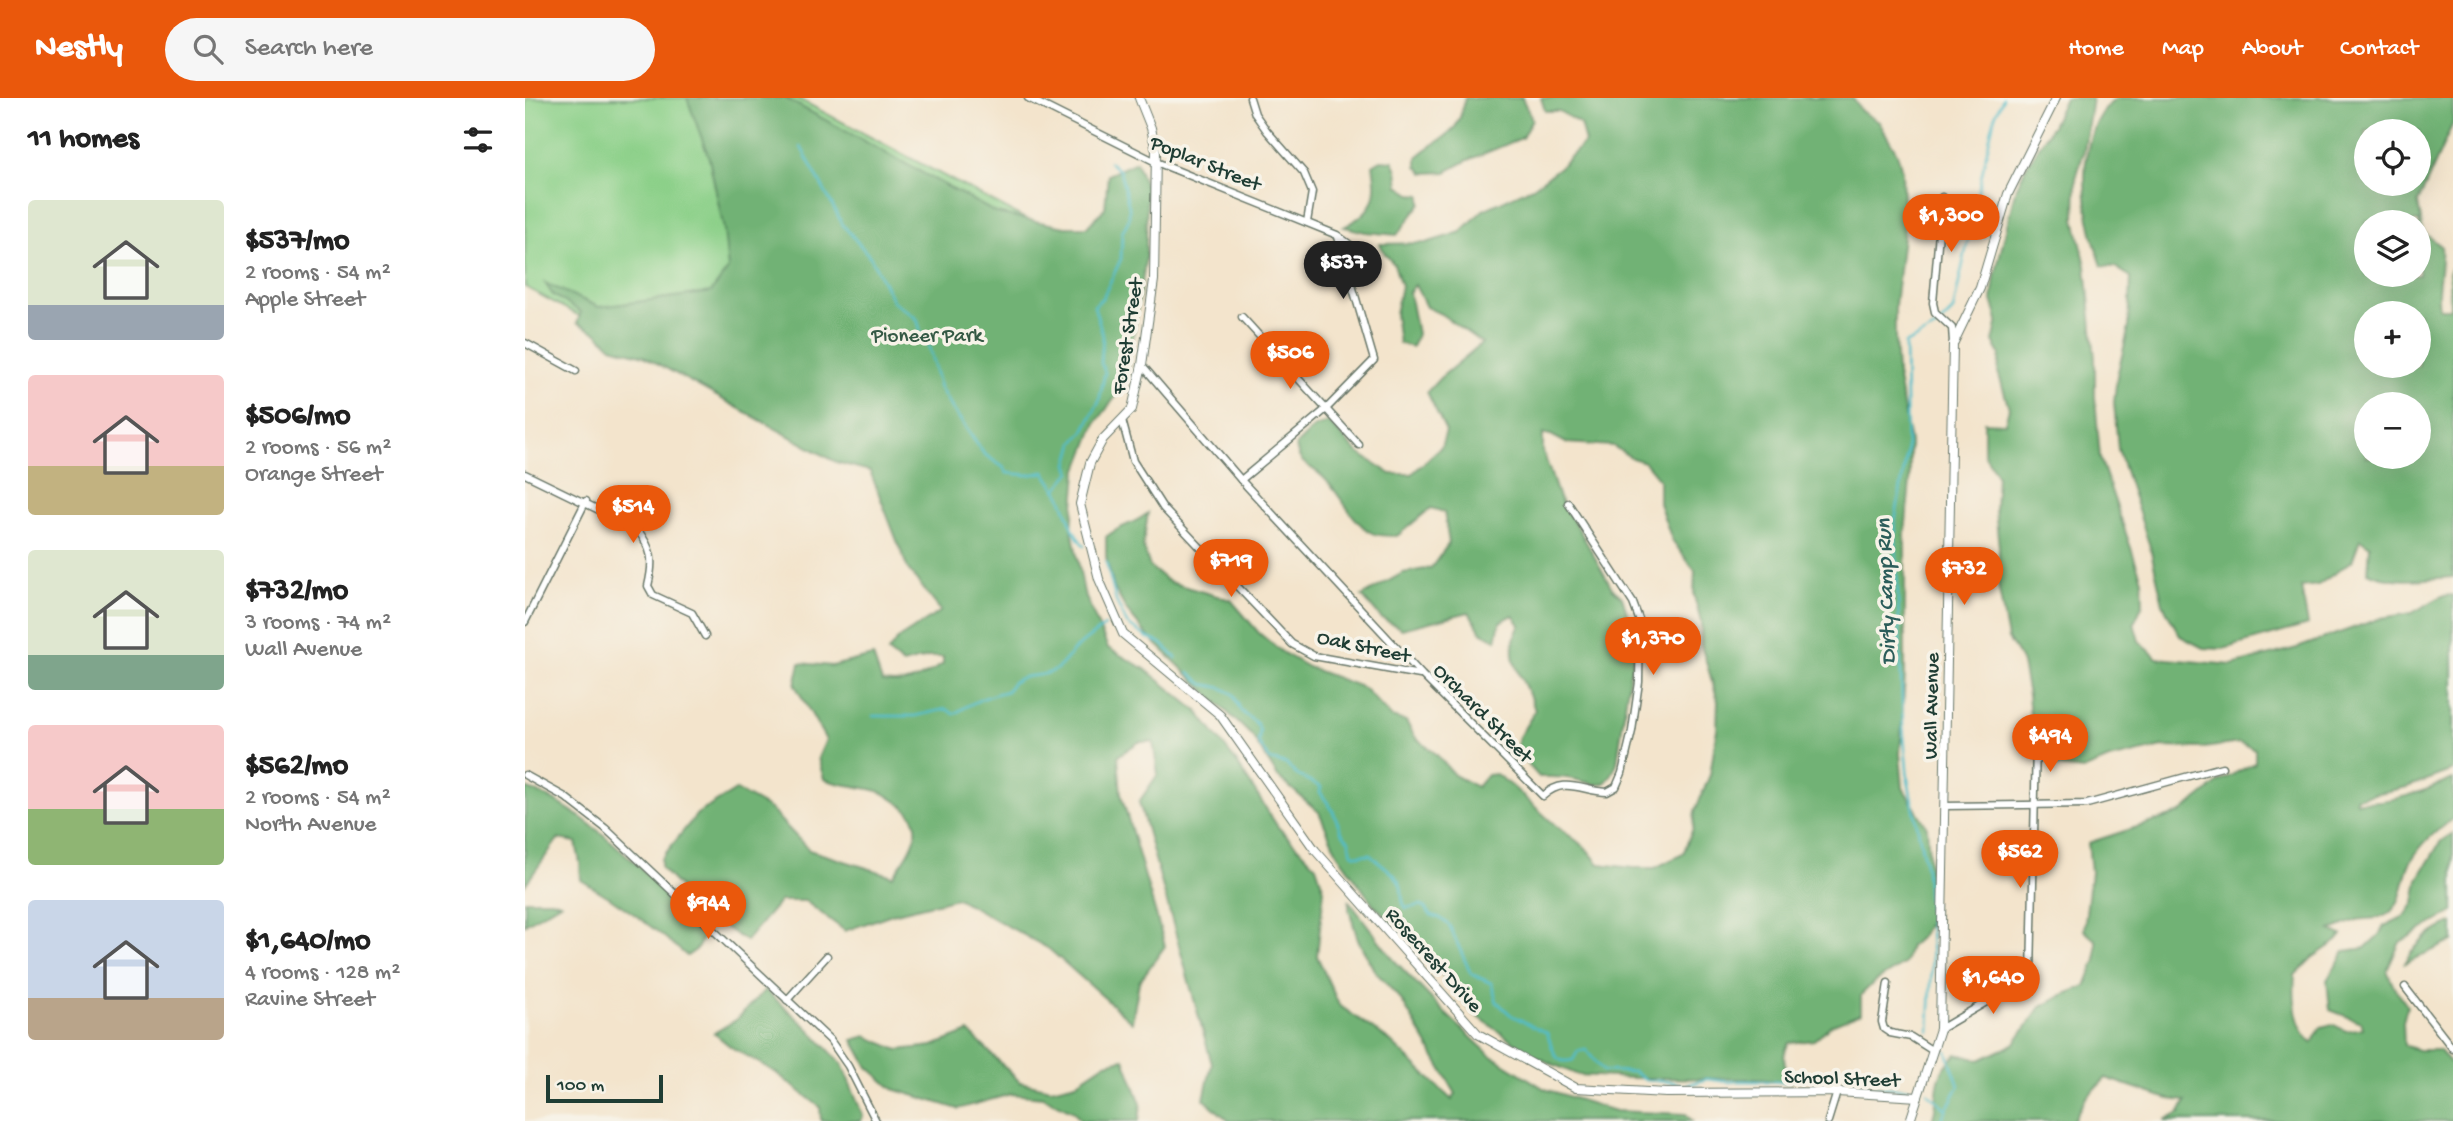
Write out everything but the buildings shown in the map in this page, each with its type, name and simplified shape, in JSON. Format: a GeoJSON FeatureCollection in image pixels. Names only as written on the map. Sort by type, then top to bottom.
{"type":"FeatureCollection","features":[{"type":"Feature","properties":{"kind":"street","name":"Poplar Street"},"geometry":{"type":"LineString","coordinates":[[1028,98],[1156,162],[1337,235],[1370,259]]}},
{"type":"Feature","properties":{"kind":"street"},"geometry":{"type":"LineString","coordinates":[[1139,98],[1151,128],[1156,162]]}},
{"type":"Feature","properties":{"kind":"street"},"geometry":{"type":"LineString","coordinates":[[1250,98],[1255,114],[1267,131],[1304,173],[1312,192],[1307,222]]}},
{"type":"Feature","properties":{"kind":"street","name":"Wall Avenue"},"geometry":{"type":"LineString","coordinates":[[1910,1121],[1940,1029],[1953,344],[1980,288],[2008,194],[2056,98]]}},
{"type":"Feature","properties":{"kind":"street","name":"Forest Street"},"geometry":{"type":"LineString","coordinates":[[1156,162],[1154,280],[1142,365],[1132,409],[1103,439],[1090,463],[1080,504],[1099,579],[1123,634],[1175,676]]}},
{"type":"Feature","properties":{"kind":"street"},"geometry":{"type":"LineString","coordinates":[[1942,197],[1933,303],[1935,312],[1952,328],[1953,344]]}},
{"type":"Feature","properties":{"kind":"street"},"geometry":{"type":"LineString","coordinates":[[1241,480],[1325,410],[1374,360],[1337,235]]}},
{"type":"Feature","properties":{"kind":"street"},"geometry":{"type":"LineString","coordinates":[[1242,317],[1359,445]]}},
{"type":"Feature","properties":{"kind":"street"},"geometry":{"type":"LineString","coordinates":[[525,343],[576,371]]}},
{"type":"Feature","properties":{"kind":"street","name":"Orchard Street"},"geometry":{"type":"LineString","coordinates":[[1142,365],[1241,480],[1422,675],[1543,796],[1553,787],[1566,785],[1607,792],[1616,786],[1622,773],[1632,731],[1639,682],[1640,622],[1633,603],[1568,503]]}},
{"type":"Feature","properties":{"kind":"street","name":"Oak Street"},"geometry":{"type":"LineString","coordinates":[[1122,420],[1133,461],[1163,508],[1292,644],[1314,656],[1422,675]]}},
{"type":"Feature","properties":{"kind":"street"},"geometry":{"type":"LineString","coordinates":[[525,474],[636,528],[648,543],[653,566],[648,586],[653,594],[692,613],[705,636]]}},
{"type":"Feature","properties":{"kind":"street"},"geometry":{"type":"LineString","coordinates":[[525,622],[586,502]]}},
{"type":"Feature","properties":{"kind":"street","name":"Rosecrest Drive"},"geometry":{"type":"LineString","coordinates":[[1175,676],[1220,715],[1315,850],[1478,1034],[1576,1088],[1665,1093],[1765,1091]]}},
{"type":"Feature","properties":{"kind":"street"},"geometry":{"type":"LineString","coordinates":[[1940,1029],[2031,976],[2036,743]]}},
{"type":"Feature","properties":{"kind":"street"},"geometry":{"type":"LineString","coordinates":[[1945,806],[2087,804],[2222,766]]}},
{"type":"Feature","properties":{"kind":"street"},"geometry":{"type":"LineString","coordinates":[[525,775],[565,797],[605,828],[830,1040],[848,1066],[876,1121]]}},
{"type":"Feature","properties":{"kind":"street"},"geometry":{"type":"LineString","coordinates":[[787,1000],[827,956]]}},
{"type":"Feature","properties":{"kind":"street"},"geometry":{"type":"LineString","coordinates":[[1888,983],[1882,1022],[1884,1029],[1911,1037],[1933,1051]]}},
{"type":"Feature","properties":{"kind":"street"},"geometry":{"type":"LineString","coordinates":[[2405,987],[2453,1049]]}},
{"type":"Feature","properties":{"kind":"street","name":"School Street"},"geometry":{"type":"LineString","coordinates":[[1765,1091],[1918,1097]]}},
{"type":"Feature","properties":{"kind":"street"},"geometry":{"type":"LineString","coordinates":[[1828,1121],[1837,1092]]}},
{"type":"Feature","properties":{"kind":"green space","name":"Pioneer Park"},"geometry":{"type":"Polygon","coordinates":[[[527,98],[797,98],[1120,269],[1030,556],[525,287],[527,98]]]}},
{"type":"Feature","properties":{"kind":"green space"},"geometry":{"type":"Polygon","coordinates":[[[687,98],[785,98],[996,213],[1065,227],[1087,227],[1105,208],[1108,175],[1136,162],[1147,190],[1146,257],[1126,383],[1096,423],[1077,472],[1072,529],[1084,593],[1108,648],[1145,669],[1197,711],[1235,760],[1278,827],[1316,866],[1324,890],[1317,956],[1339,1005],[1390,1041],[1452,1100],[1456,1094],[1402,1001],[1374,970],[1358,940],[1349,901],[1394,960],[1489,1054],[1545,1089],[1615,1111],[1686,1114],[1692,1121],[1229,1121],[1204,1099],[1212,1064],[1139,802],[1158,774],[1153,742],[1139,742],[1118,756],[1121,794],[1165,946],[1139,982],[1132,1022],[1049,949],[957,898],[892,914],[845,931],[805,901],[780,901],[746,941],[711,916],[661,868],[661,859],[697,814],[736,790],[770,809],[809,850],[893,876],[912,847],[916,828],[914,819],[908,810],[881,792],[824,779],[818,758],[826,740],[795,685],[800,663],[832,666],[873,656],[882,682],[891,683],[914,680],[943,664],[943,657],[928,657],[903,664],[888,652],[897,640],[941,611],[908,569],[870,471],[836,462],[644,356],[612,347],[597,333],[577,323],[581,312],[553,295],[545,283],[599,307],[711,292],[728,269],[724,230],[709,158],[687,98]]]}},
{"type":"Feature","properties":{"kind":"green space"},"geometry":{"type":"Polygon","coordinates":[[[1465,98],[1522,98],[1532,119],[1522,138],[1446,172],[1424,173],[1417,166],[1417,157],[1454,129],[1465,98]]]}},
{"type":"Feature","properties":{"kind":"green space"},"geometry":{"type":"Polygon","coordinates":[[[1541,98],[1853,98],[1861,111],[1879,122],[1897,153],[1902,172],[1904,228],[1895,305],[1895,337],[1897,374],[1910,442],[1910,481],[1905,534],[1905,674],[1900,754],[1903,788],[1927,827],[1933,915],[1921,936],[1910,946],[1905,963],[1873,983],[1861,995],[1861,1013],[1831,1025],[1814,1040],[1789,1043],[1785,1063],[1792,1082],[1578,1075],[1534,1056],[1473,1013],[1428,957],[1373,904],[1337,853],[1319,812],[1278,777],[1252,736],[1147,635],[1127,611],[1114,588],[1106,557],[1106,537],[1148,513],[1143,546],[1150,567],[1169,582],[1231,600],[1259,633],[1282,652],[1308,667],[1364,688],[1391,717],[1406,721],[1415,737],[1436,754],[1454,775],[1477,787],[1487,775],[1496,774],[1585,847],[1599,864],[1655,868],[1683,854],[1693,828],[1695,811],[1710,775],[1718,701],[1701,645],[1701,622],[1694,596],[1695,571],[1672,540],[1659,503],[1659,479],[1645,462],[1632,458],[1613,446],[1566,443],[1543,434],[1543,451],[1559,498],[1612,588],[1622,597],[1632,628],[1635,651],[1617,763],[1609,779],[1595,784],[1565,777],[1539,777],[1516,751],[1519,737],[1535,711],[1514,660],[1513,649],[1520,625],[1513,615],[1500,622],[1496,640],[1481,632],[1469,612],[1402,629],[1381,618],[1362,596],[1403,573],[1431,568],[1449,543],[1444,512],[1431,508],[1397,536],[1373,534],[1363,527],[1323,477],[1302,461],[1297,452],[1296,445],[1313,428],[1328,422],[1357,452],[1391,474],[1412,474],[1441,447],[1446,431],[1427,392],[1482,343],[1441,314],[1426,307],[1415,285],[1409,292],[1417,334],[1412,347],[1399,343],[1395,314],[1401,286],[1394,264],[1380,244],[1426,243],[1461,232],[1483,210],[1533,187],[1560,167],[1585,142],[1580,124],[1559,111],[1545,111],[1541,98]]]}},
{"type":"Feature","properties":{"kind":"green space"},"geometry":{"type":"Polygon","coordinates":[[[2065,98],[2092,98],[2084,151],[2076,178],[2075,219],[2086,266],[2095,359],[2100,458],[2142,580],[2143,604],[2134,623],[2139,641],[2157,658],[2232,665],[2297,648],[2381,618],[2412,613],[2442,596],[2453,595],[2453,770],[2407,787],[2356,798],[2356,802],[2406,796],[2453,779],[2453,819],[2428,839],[2413,858],[2400,897],[2393,909],[2381,917],[2357,920],[2331,930],[2342,935],[2295,975],[2294,993],[2298,1020],[2312,1043],[2321,1027],[2332,1024],[2346,1031],[2363,1028],[2361,1022],[2330,1010],[2327,980],[2345,951],[2365,948],[2384,926],[2405,916],[2414,903],[2418,879],[2441,841],[2453,833],[2453,912],[2400,942],[2387,970],[2407,1006],[2403,1022],[2404,1045],[2418,1050],[2439,1050],[2453,1065],[2453,1121],[2164,1121],[2180,1113],[2186,1101],[2168,1099],[2106,1078],[2085,1099],[2073,1121],[1932,1121],[1939,1078],[1957,1054],[1980,1060],[2014,1044],[2041,1007],[2086,986],[2096,960],[2096,941],[2084,930],[2091,872],[2088,843],[2180,813],[2220,781],[2255,763],[2255,749],[2240,743],[2203,748],[2162,747],[2109,759],[2083,770],[2054,766],[2040,752],[2031,725],[2021,659],[2008,639],[1998,585],[1999,547],[1995,510],[1997,475],[1984,454],[1984,422],[2005,423],[2009,408],[1998,372],[2000,354],[1993,342],[1998,320],[1992,300],[2015,191],[2065,98]]]}},
{"type":"Feature","properties":{"kind":"green space"},"geometry":{"type":"Polygon","coordinates":[[[2116,98],[2453,98],[2453,123],[2431,173],[2431,119],[2354,119],[2354,196],[2421,196],[2418,203],[2419,210],[2354,210],[2354,287],[2431,287],[2431,238],[2441,246],[2439,308],[2450,308],[2449,273],[2453,266],[2453,577],[2398,579],[2377,576],[2368,572],[2370,546],[2360,539],[2352,561],[2318,585],[2301,587],[2308,625],[2223,649],[2203,648],[2180,636],[2163,604],[2150,547],[2118,449],[2114,402],[2117,376],[2129,327],[2131,277],[2115,267],[2102,266],[2090,224],[2085,178],[2092,134],[2101,115],[2116,98]]]}},
{"type":"Feature","properties":{"kind":"green space"},"geometry":{"type":"Polygon","coordinates":[[[1381,160],[1393,161],[1399,186],[1411,194],[1421,195],[1421,203],[1397,235],[1344,227],[1362,215],[1372,202],[1375,186],[1373,165],[1381,160]]]}},
{"type":"Feature","properties":{"kind":"green space"},"geometry":{"type":"Polygon","coordinates":[[[525,788],[572,811],[597,829],[644,871],[706,931],[697,949],[687,956],[636,915],[581,880],[576,842],[558,839],[525,885],[525,788]]]}},
{"type":"Feature","properties":{"kind":"green space"},"geometry":{"type":"Polygon","coordinates":[[[525,900],[552,900],[560,903],[525,924],[525,900]]]}},
{"type":"Feature","properties":{"kind":"green space"},"geometry":{"type":"Polygon","coordinates":[[[2453,923],[2453,941],[2405,963],[2425,938],[2453,923]]]}},
{"type":"Feature","properties":{"kind":"green space"},"geometry":{"type":"Polygon","coordinates":[[[765,990],[807,1027],[842,1064],[863,1116],[861,1121],[821,1121],[820,1107],[775,1072],[731,1047],[714,1033],[737,1019],[765,990]]]}},
{"type":"Feature","properties":{"kind":"green space"},"geometry":{"type":"Polygon","coordinates":[[[969,1032],[1020,1082],[1051,1089],[1076,1083],[1106,1063],[1124,1059],[1141,1104],[1139,1121],[1081,1121],[1074,1112],[1043,1097],[1011,1094],[958,1109],[893,1089],[868,1067],[853,1040],[866,1036],[898,1050],[933,1046],[969,1032]]]}},
{"type":"Feature","properties":{"kind":"waterway","name":"Dirty Camp Run"},"geometry":{"type":"LineString","coordinates":[[1929,1031],[1932,961],[1926,869],[1908,780],[1903,726],[1895,521],[1907,453],[1905,344],[1937,327],[1953,311],[1987,150],[1995,116],[2003,98]]}},
{"type":"Feature","properties":{"kind":"waterway"},"geometry":{"type":"LineString","coordinates":[[801,147],[843,225],[871,258],[893,301],[917,319],[922,336],[928,344],[940,388],[984,454],[1007,473],[1028,475],[1045,472],[1060,495],[1073,528],[1084,546]]}},
{"type":"Feature","properties":{"kind":"waterway"},"geometry":{"type":"LineString","coordinates":[[1056,490],[1071,472],[1068,464],[1074,443],[1084,431],[1099,401],[1105,372],[1101,363],[1103,336],[1094,306],[1103,297],[1121,259],[1122,233],[1129,219],[1129,207],[1120,171],[1109,162]]}},
{"type":"Feature","properties":{"kind":"waterway"},"geometry":{"type":"LineString","coordinates":[[1106,562],[1116,601],[1127,624],[1161,643],[1176,658]]}},
{"type":"Feature","properties":{"kind":"waterway"},"geometry":{"type":"LineString","coordinates":[[873,716],[915,716],[946,709],[954,714],[979,700],[1007,691],[1016,680],[1055,670],[1074,650],[1105,626]]}},
{"type":"Feature","properties":{"kind":"waterway"},"geometry":{"type":"LineString","coordinates":[[1189,672],[1203,684],[1222,688],[1233,694],[1241,711],[1257,724],[1260,731],[1258,743],[1270,760],[1286,764],[1297,775],[1321,787],[1320,792],[1349,841],[1352,853],[1370,854],[1392,872],[1399,881],[1406,908],[1422,905],[1431,915],[1449,925],[1471,974],[1491,983],[1497,1002],[1511,1015],[1547,1033],[1558,1058],[1573,1060],[1578,1051],[1586,1050],[1603,1071],[1634,1072],[1645,1080],[1685,1086],[1707,1079],[1729,1082],[1788,1082]]}},
{"type":"Feature","properties":{"kind":"waterway","name":"Dirty Camp Run"},"geometry":{"type":"LineString","coordinates":[[1940,1121],[1959,1086],[1947,1052]]}},
{"type":"Feature","properties":{"kind":"waterway"},"geometry":{"type":"LineString","coordinates":[[1818,1083],[1910,1089]]}},
{"type":"Feature","properties":{"kind":"waterway"},"geometry":{"type":"LineString","coordinates":[[1927,1092],[1945,1108]]}}]}
